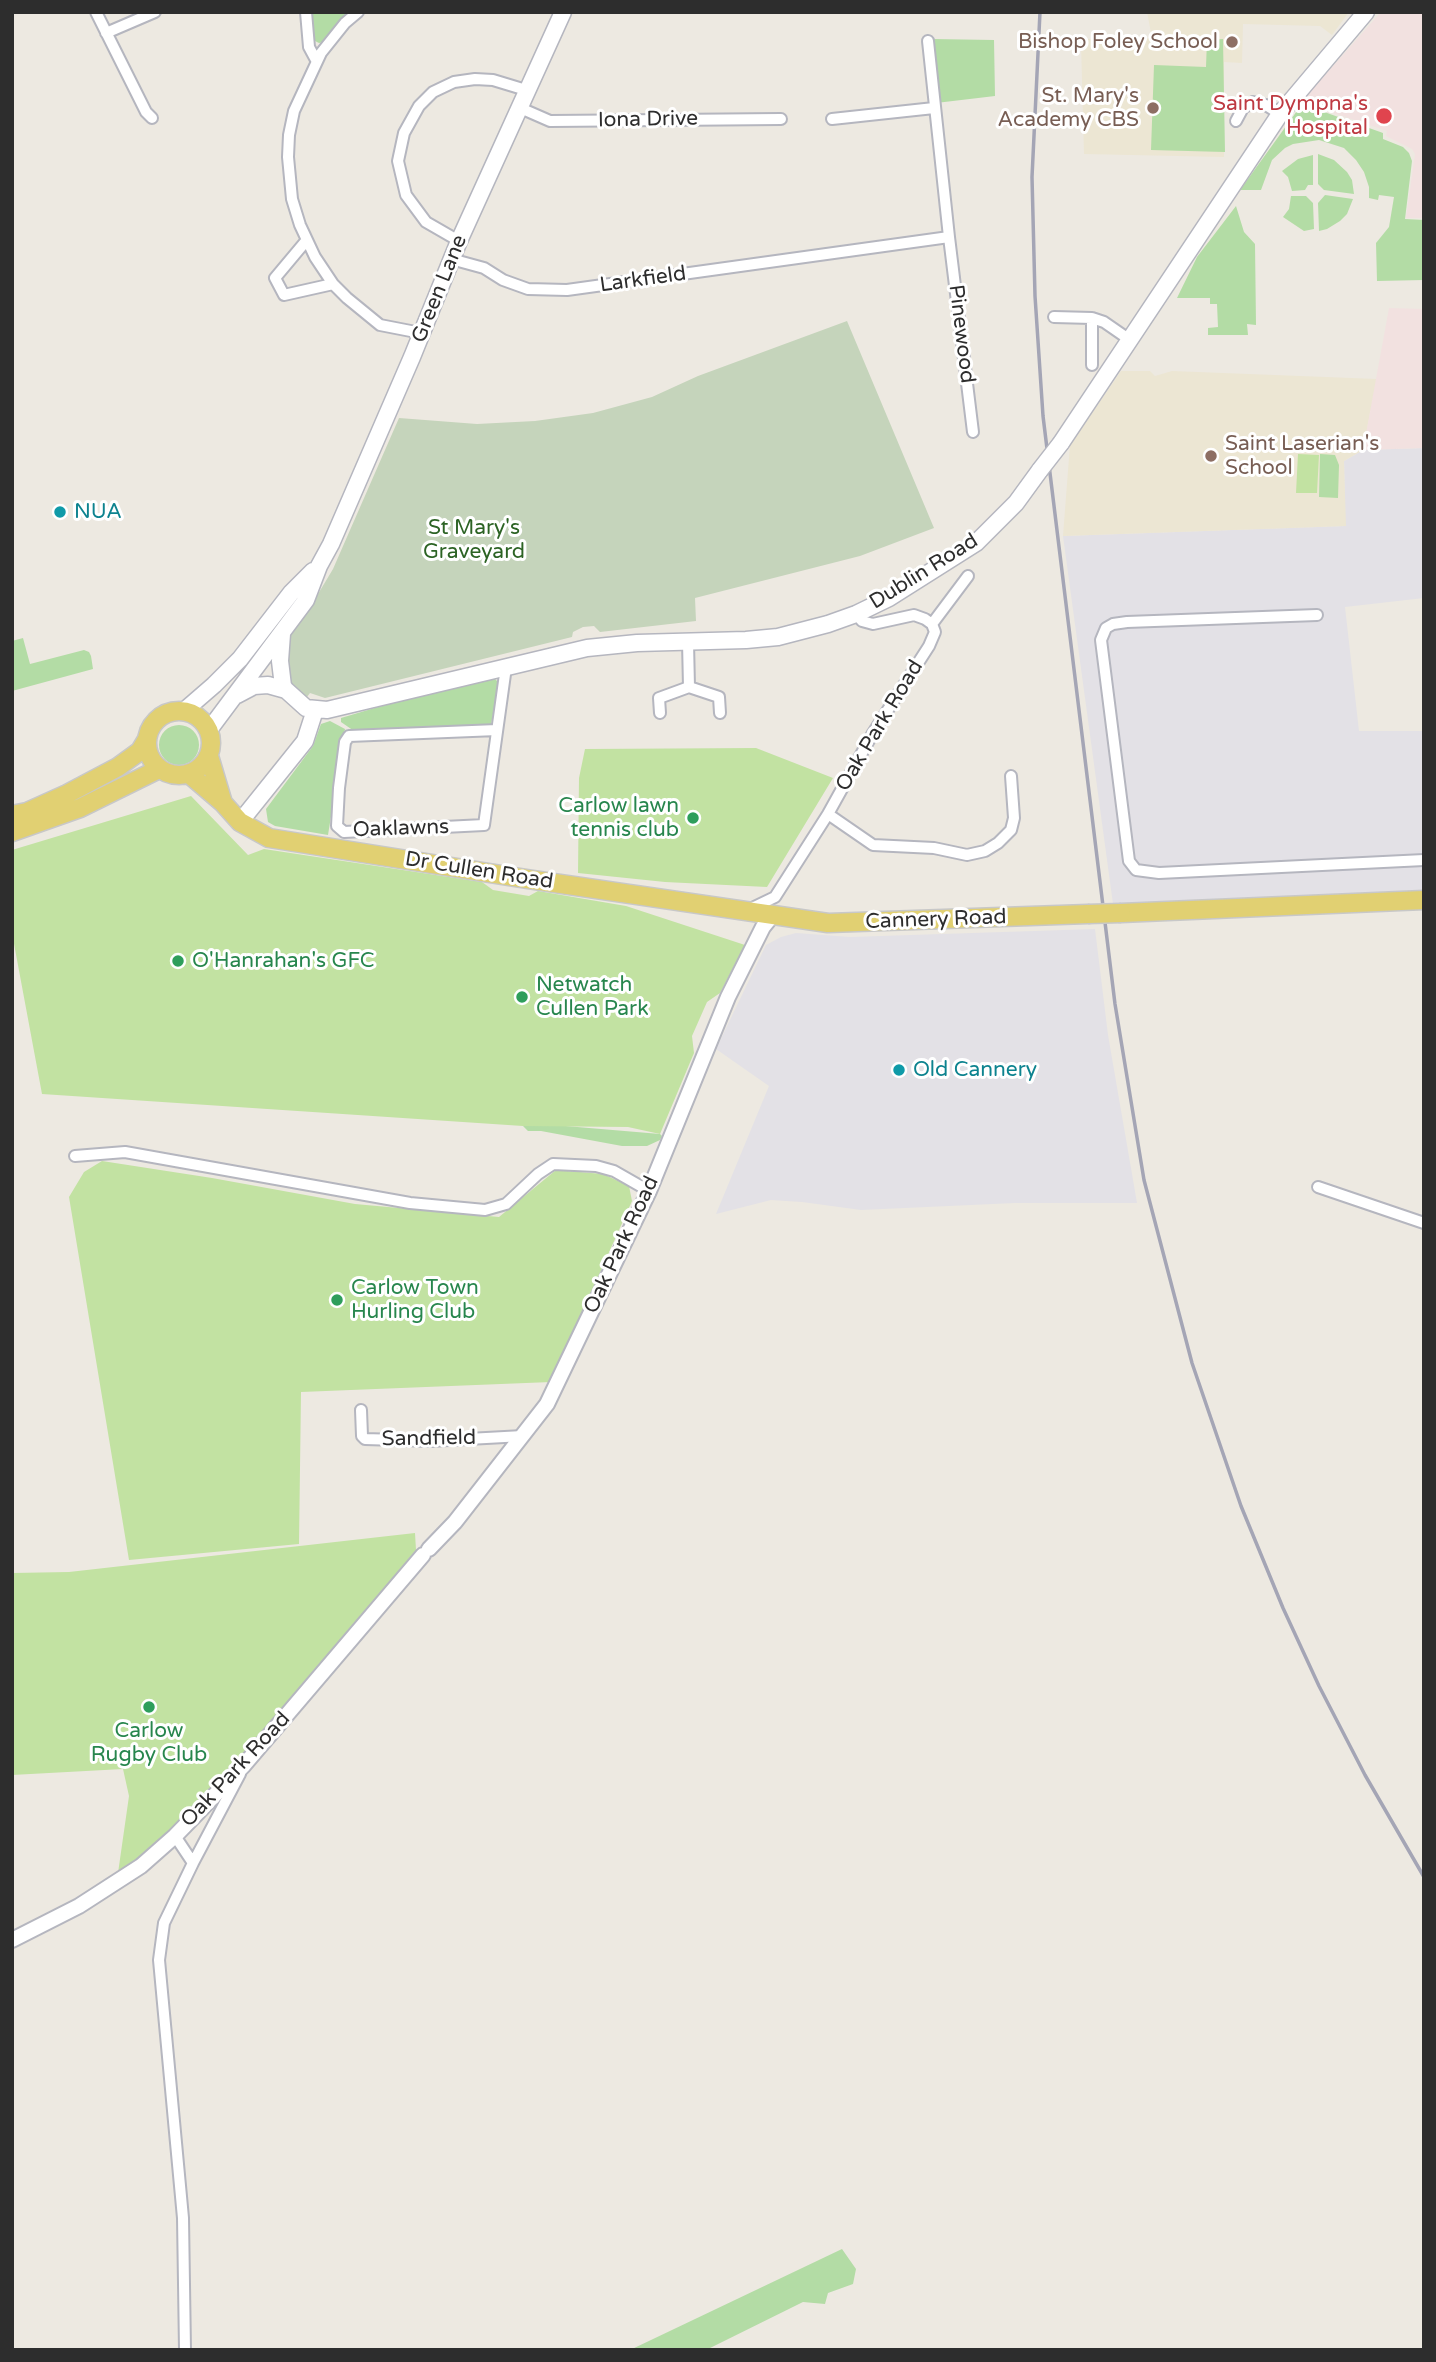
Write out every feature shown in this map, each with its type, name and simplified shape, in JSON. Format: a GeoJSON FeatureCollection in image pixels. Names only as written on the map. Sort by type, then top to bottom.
{"type":"FeatureCollection","features":[{"type":"Feature","properties":{"kind":"main road","name":"Green Lane"},"geometry":{"type":"LineString","coordinates":[[319,566],[331,544],[451,259],[563,12]]}},
{"type":"Feature","properties":{"kind":"main road","name":"Dublin Road"},"geometry":{"type":"LineString","coordinates":[[315,710],[346,706],[587,648],[778,636],[856,614],[921,579],[976,543],[1016,503],[1061,443],[1280,114],[1366,12]]}},
{"type":"Feature","properties":{"kind":"main road"},"geometry":{"type":"LineString","coordinates":[[209,730],[306,600],[319,566]]}},
{"type":"Feature","properties":{"kind":"main road"},"geometry":{"type":"LineString","coordinates":[[12,815],[67,794],[140,751],[151,726],[158,718],[166,712],[184,710],[214,685],[240,659],[291,593],[319,566]]}},
{"type":"Feature","properties":{"kind":"main road"},"geometry":{"type":"LineString","coordinates":[[282,634],[280,661],[285,688]]}},
{"type":"Feature","properties":{"kind":"main road"},"geometry":{"type":"LineString","coordinates":[[240,659],[285,688],[306,708],[315,710],[305,741],[240,822]]}},
{"type":"Feature","properties":{"kind":"main road"},"geometry":{"type":"LineString","coordinates":[[237,695],[254,686],[285,688]]}},
{"type":"Feature","properties":{"kind":"main road"},"geometry":{"type":"LineString","coordinates":[[184,710],[203,720],[209,730],[209,756],[223,803]]}},
{"type":"Feature","properties":{"kind":"main road"},"geometry":{"type":"LineString","coordinates":[[146,741],[152,761],[159,769],[179,775],[197,770],[209,756]]}},
{"type":"Feature","properties":{"kind":"main road"},"geometry":{"type":"LineString","coordinates":[[12,832],[80,808],[159,769]]}},
{"type":"Feature","properties":{"kind":"main road","name":"Dr Cullen Road"},"geometry":{"type":"LineString","coordinates":[[189,774],[223,803],[240,822],[270,838],[527,879],[748,910],[778,917]]}},
{"type":"Feature","properties":{"kind":"main road","name":"Cannery Road"},"geometry":{"type":"LineString","coordinates":[[778,917],[828,923],[1424,900]]}},
{"type":"Feature","properties":{"kind":"street"},"geometry":{"type":"LineString","coordinates":[[96,12],[146,112],[152,118]]}},
{"type":"Feature","properties":{"kind":"street"},"geometry":{"type":"LineString","coordinates":[[106,33],[155,12]]}},
{"type":"Feature","properties":{"kind":"street"},"geometry":{"type":"LineString","coordinates":[[306,12],[309,47],[316,60]]}},
{"type":"Feature","properties":{"kind":"street"},"geometry":{"type":"LineString","coordinates":[[358,12],[345,23],[316,60],[294,111],[289,135],[288,166],[292,199],[306,241],[334,284],[347,298],[380,325],[421,333]]}},
{"type":"Feature","properties":{"kind":"street","name":"Pinewood"},"geometry":{"type":"LineString","coordinates":[[928,41],[948,237],[973,432]]}},
{"type":"Feature","properties":{"kind":"street"},"geometry":{"type":"LineString","coordinates":[[459,241],[426,222],[407,195],[398,161],[404,133],[419,106],[433,92],[454,82],[492,80],[526,90]]}},
{"type":"Feature","properties":{"kind":"street"},"geometry":{"type":"LineString","coordinates":[[1236,121],[1243,108],[1253,102],[1280,114]]}},
{"type":"Feature","properties":{"kind":"street","name":"Iona Drive"},"geometry":{"type":"LineString","coordinates":[[518,107],[550,121],[781,119]]}},
{"type":"Feature","properties":{"kind":"street"},"geometry":{"type":"LineString","coordinates":[[832,119],[934,108]]}},
{"type":"Feature","properties":{"kind":"street","name":"Larkfield"},"geometry":{"type":"LineString","coordinates":[[451,259],[484,268],[528,289],[567,290],[948,237]]}},
{"type":"Feature","properties":{"kind":"street"},"geometry":{"type":"LineString","coordinates":[[306,241],[275,278],[284,295],[334,284]]}},
{"type":"Feature","properties":{"kind":"street"},"geometry":{"type":"LineString","coordinates":[[1054,317],[1092,318],[1104,322],[1130,340]]}},
{"type":"Feature","properties":{"kind":"street"},"geometry":{"type":"LineString","coordinates":[[1092,318],[1092,365]]}},
{"type":"Feature","properties":{"kind":"street"},"geometry":{"type":"LineString","coordinates":[[856,614],[862,621],[873,624],[914,615],[932,624],[968,576]]}},
{"type":"Feature","properties":{"kind":"street"},"geometry":{"type":"LineString","coordinates":[[1317,615],[1127,622],[1106,628],[1101,640],[1129,861],[1136,870],[1158,873],[1424,860]]}},
{"type":"Feature","properties":{"kind":"street","name":"Oak Park Road"},"geometry":{"type":"LineString","coordinates":[[775,897],[828,814],[873,733],[929,646],[935,632],[932,624]]}},
{"type":"Feature","properties":{"kind":"street"},"geometry":{"type":"LineString","coordinates":[[688,642],[689,687]]}},
{"type":"Feature","properties":{"kind":"street","name":"Oaklawns"},"geometry":{"type":"LineString","coordinates":[[497,730],[349,737],[345,742],[337,826],[344,832],[484,825],[506,667]]}},
{"type":"Feature","properties":{"kind":"street"},"geometry":{"type":"LineString","coordinates":[[660,713],[659,698],[689,687],[719,697],[720,713]]}},
{"type":"Feature","properties":{"kind":"street"},"geometry":{"type":"LineString","coordinates":[[828,814],[873,845],[934,848],[967,855],[985,851],[1012,830],[1014,818],[1011,776]]}},
{"type":"Feature","properties":{"kind":"street"},"geometry":{"type":"LineString","coordinates":[[748,910],[775,897],[778,917]]}},
{"type":"Feature","properties":{"kind":"street","name":"Oak Park Road"},"geometry":{"type":"LineString","coordinates":[[12,1940],[79,1906],[141,1866],[175,1836],[244,1765],[426,1552],[455,1522],[547,1404],[649,1191],[727,997],[763,928],[778,917]]}},
{"type":"Feature","properties":{"kind":"street"},"geometry":{"type":"LineString","coordinates":[[75,1156],[125,1152],[410,1203],[485,1210],[506,1204],[538,1174],[553,1164],[596,1166],[614,1171],[649,1191]]}},
{"type":"Feature","properties":{"kind":"street"},"geometry":{"type":"LineString","coordinates":[[1318,1187],[1424,1223]]}},
{"type":"Feature","properties":{"kind":"street","name":"Sandfield"},"geometry":{"type":"LineString","coordinates":[[362,1410],[362,1436],[365,1439],[431,1441],[523,1436]]}},
{"type":"Feature","properties":{"kind":"street"},"geometry":{"type":"LineString","coordinates":[[186,2350],[183,2218],[159,1959],[164,1923],[244,1765]]}},
{"type":"Feature","properties":{"kind":"street"},"geometry":{"type":"LineString","coordinates":[[175,1836],[193,1863]]}},
{"type":"Feature","properties":{"kind":"shaded area","name":"St. Mary's Academy CBS"},"geometry":{"type":"Polygon","coordinates":[[[1147,12],[1349,12],[1332,35],[1320,26],[1243,24],[1242,63],[1224,62],[1224,157],[1084,154],[1081,43],[1085,39],[1152,38],[1147,12]]]}},
{"type":"Feature","properties":{"kind":"shaded area","name":"Saint Dympna's Hospital"},"geometry":{"type":"Polygon","coordinates":[[[1381,12],[1424,12],[1424,218],[1406,218],[1415,154],[1412,149],[1386,136],[1387,131],[1301,102],[1381,12]]]}},
{"type":"Feature","properties":{"kind":"shaded area"},"geometry":{"type":"Polygon","coordinates":[[[1389,308],[1424,309],[1424,448],[1363,450],[1389,308]]]}},
{"type":"Feature","properties":{"kind":"shaded area","name":"Saint Laserian's School"},"geometry":{"type":"Polygon","coordinates":[[[1121,371],[1150,371],[1155,376],[1172,371],[1377,379],[1363,450],[1344,461],[1346,526],[1063,536],[1070,445],[1121,371]]]}},
{"type":"Feature","properties":{"kind":"shaded area"},"geometry":{"type":"Polygon","coordinates":[[[1424,448],[1424,598],[1345,607],[1359,731],[1424,731],[1424,890],[1113,904],[1063,536],[1345,526],[1344,461],[1363,450],[1424,448]]]}},
{"type":"Feature","properties":{"kind":"shaded area"},"geometry":{"type":"Polygon","coordinates":[[[1095,929],[1108,1035],[1137,1203],[1015,1203],[861,1210],[771,1200],[716,1214],[769,1086],[716,1049],[766,945],[796,933],[850,937],[1095,929]]]}},
{"type":"Feature","properties":{"kind":"green space"},"geometry":{"type":"Polygon","coordinates":[[[309,12],[353,12],[324,42],[319,43],[313,40],[309,12]]]}},
{"type":"Feature","properties":{"kind":"green space"},"geometry":{"type":"Polygon","coordinates":[[[932,39],[994,40],[995,96],[936,103],[932,39]]]}},
{"type":"Feature","properties":{"kind":"green space"},"geometry":{"type":"Polygon","coordinates":[[[1223,39],[1225,152],[1151,150],[1154,65],[1206,67],[1207,40],[1223,39]]]}},
{"type":"Feature","properties":{"kind":"green space"},"geometry":{"type":"Polygon","coordinates":[[[1302,104],[1383,133],[1383,139],[1403,147],[1409,153],[1412,161],[1405,219],[1424,220],[1424,280],[1377,281],[1376,243],[1389,227],[1394,197],[1379,195],[1378,200],[1369,198],[1364,172],[1344,148],[1319,140],[1293,144],[1272,160],[1261,190],[1240,190],[1302,104]]]}},
{"type":"Feature","properties":{"kind":"green space"},"geometry":{"type":"Polygon","coordinates":[[[1318,154],[1334,160],[1347,172],[1352,180],[1354,194],[1324,190],[1318,184],[1318,154]]]}},
{"type":"Feature","properties":{"kind":"green space"},"geometry":{"type":"Polygon","coordinates":[[[1313,155],[1313,185],[1308,185],[1305,190],[1292,191],[1288,177],[1282,171],[1298,159],[1313,155]]]}},
{"type":"Feature","properties":{"kind":"green space"},"geometry":{"type":"Polygon","coordinates":[[[1325,195],[1353,199],[1347,214],[1340,221],[1319,231],[1318,203],[1325,195]]]}},
{"type":"Feature","properties":{"kind":"green space"},"geometry":{"type":"Polygon","coordinates":[[[1291,196],[1306,196],[1313,203],[1314,229],[1304,231],[1283,217],[1289,209],[1291,196]]]}},
{"type":"Feature","properties":{"kind":"green space"},"geometry":{"type":"Polygon","coordinates":[[[1236,206],[1244,232],[1255,244],[1256,325],[1247,324],[1248,335],[1208,335],[1208,328],[1218,327],[1217,304],[1210,304],[1210,298],[1177,298],[1197,257],[1236,206]]]}},
{"type":"Feature","properties":{"kind":"green space","name":"St Mary's Graveyard"},"geometry":{"type":"Polygon","coordinates":[[[847,321],[934,528],[860,556],[695,598],[696,621],[600,632],[594,626],[583,627],[573,632],[572,637],[325,698],[310,693],[307,697],[287,681],[284,669],[290,634],[306,614],[333,569],[399,418],[477,424],[535,421],[593,413],[652,397],[698,376],[847,321]]]}},
{"type":"Feature","properties":{"kind":"green space"},"geometry":{"type":"Polygon","coordinates":[[[1298,454],[1319,455],[1317,493],[1296,493],[1298,454]]]}},
{"type":"Feature","properties":{"kind":"green space"},"geometry":{"type":"Polygon","coordinates":[[[1320,454],[1335,455],[1339,465],[1338,498],[1319,497],[1320,454]]]}},
{"type":"Feature","properties":{"kind":"green space"},"geometry":{"type":"Polygon","coordinates":[[[23,638],[30,664],[84,650],[91,656],[93,669],[12,691],[12,641],[23,638]]]}},
{"type":"Feature","properties":{"kind":"green space"},"geometry":{"type":"Polygon","coordinates":[[[491,679],[499,683],[491,724],[486,726],[357,733],[341,722],[341,718],[378,707],[491,679]]]}},
{"type":"Feature","properties":{"kind":"green space"},"geometry":{"type":"Polygon","coordinates":[[[330,721],[345,729],[328,835],[275,826],[268,822],[266,809],[313,746],[321,724],[330,721]]]}},
{"type":"Feature","properties":{"kind":"green space"},"geometry":{"type":"Polygon","coordinates":[[[179,725],[187,726],[193,731],[198,737],[198,753],[193,759],[187,764],[179,765],[171,764],[165,759],[160,753],[159,745],[160,737],[165,731],[171,726],[179,725]]]}},
{"type":"Feature","properties":{"kind":"green space","name":"Carlow lawn tennis club"},"geometry":{"type":"Polygon","coordinates":[[[756,748],[833,778],[767,887],[665,882],[578,873],[579,778],[585,749],[756,748]]]}},
{"type":"Feature","properties":{"kind":"green space"},"geometry":{"type":"Polygon","coordinates":[[[191,796],[248,855],[264,849],[482,882],[493,890],[529,896],[538,891],[626,906],[745,945],[720,993],[707,1002],[692,1036],[694,1053],[660,1134],[628,1127],[523,1126],[42,1094],[12,933],[12,850],[191,796]]]}},
{"type":"Feature","properties":{"kind":"green space"},"geometry":{"type":"Polygon","coordinates":[[[530,1123],[662,1136],[660,1140],[647,1146],[622,1146],[528,1131],[523,1126],[530,1123]]]}},
{"type":"Feature","properties":{"kind":"green space","name":"Carlow Town Hurling Club"},"geometry":{"type":"Polygon","coordinates":[[[102,1161],[355,1204],[499,1217],[556,1170],[603,1174],[629,1186],[632,1201],[551,1382],[301,1392],[299,1544],[129,1560],[69,1197],[84,1172],[102,1161]]]}},
{"type":"Feature","properties":{"kind":"green space","name":"Carlow Rugby Club"},"geometry":{"type":"Polygon","coordinates":[[[415,1533],[416,1550],[248,1753],[156,1845],[118,1873],[129,1796],[123,1769],[12,1775],[12,1573],[69,1572],[415,1533]]]}},
{"type":"Feature","properties":{"kind":"green space"},"geometry":{"type":"Polygon","coordinates":[[[842,2249],[856,2269],[853,2284],[828,2293],[825,2304],[803,2302],[706,2350],[630,2350],[842,2249]]]}},
{"type":"Feature","properties":{"kind":"railway"},"geometry":{"type":"LineString","coordinates":[[1040,12],[1032,177],[1035,296],[1043,416],[1115,1004],[1144,1180],[1192,1363],[1241,1506],[1319,1686],[1365,1775],[1424,1877]]}},
{"type":"Feature","properties":{"kind":"place","name":"Bishop Foley School"},"geometry":{"type":"Point","coordinates":[1232,42]}},
{"type":"Feature","properties":{"kind":"place","name":"St. Mary's Academy CBS"},"geometry":{"type":"Point","coordinates":[1153,108]}},
{"type":"Feature","properties":{"kind":"place","name":"Saint Dympna's Hospital"},"geometry":{"type":"Point","coordinates":[1384,116]}},
{"type":"Feature","properties":{"kind":"place","name":"Saint Laserian's School"},"geometry":{"type":"Point","coordinates":[1211,456]}},
{"type":"Feature","properties":{"kind":"place","name":"NUA"},"geometry":{"type":"Point","coordinates":[60,512]}},
{"type":"Feature","properties":{"kind":"place","name":"Carlow lawn tennis club"},"geometry":{"type":"Point","coordinates":[693,818]}},
{"type":"Feature","properties":{"kind":"place","name":"O'Hanrahan's GFC"},"geometry":{"type":"Point","coordinates":[178,961]}},
{"type":"Feature","properties":{"kind":"place","name":"Netwatch Cullen Park"},"geometry":{"type":"Point","coordinates":[522,997]}},
{"type":"Feature","properties":{"kind":"place","name":"Old Cannery"},"geometry":{"type":"Point","coordinates":[899,1070]}},
{"type":"Feature","properties":{"kind":"place","name":"Carlow Town Hurling Club"},"geometry":{"type":"Point","coordinates":[337,1300]}},
{"type":"Feature","properties":{"kind":"place","name":"Carlow Rugby Club"},"geometry":{"type":"Point","coordinates":[149,1707]}}]}
